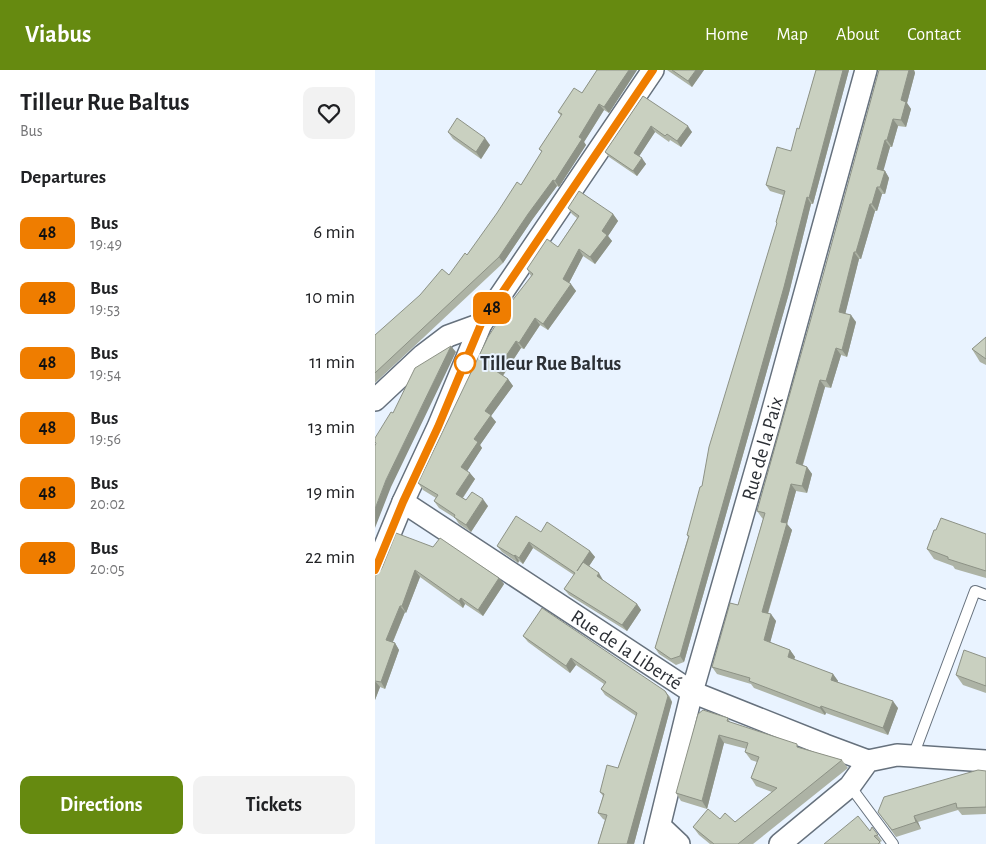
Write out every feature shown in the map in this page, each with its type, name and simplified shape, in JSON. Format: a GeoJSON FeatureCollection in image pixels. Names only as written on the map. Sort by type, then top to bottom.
{"type":"FeatureCollection","features":[{"type":"Feature","properties":{"kind":"street"},"geometry":{"type":"LineString","coordinates":[[375,570],[481,324],[653,70]]}},
{"type":"Feature","properties":{"kind":"street","name":"Rue de la Paix"},"geometry":{"type":"LineString","coordinates":[[679,844],[658,835],[692,692],[772,415],[866,70]]}},
{"type":"Feature","properties":{"kind":"street"},"geometry":{"type":"LineString","coordinates":[[375,400],[423,354],[448,336],[481,324]]}},
{"type":"Feature","properties":{"kind":"street","name":"Rue de la Liberté"},"geometry":{"type":"LineString","coordinates":[[403,502],[692,692],[868,761]]}},
{"type":"Feature","properties":{"kind":"street"},"geometry":{"type":"LineString","coordinates":[[780,844],[850,786],[868,761],[897,755],[986,761]]}},
{"type":"Feature","properties":{"kind":"lane"},"geometry":{"type":"LineString","coordinates":[[913,756],[975,591],[986,595]]}},
{"type":"Feature","properties":{"kind":"lane"},"geometry":{"type":"LineString","coordinates":[[850,786],[893,844]]}},
{"type":"Feature","properties":{"kind":"building"},"geometry":{"type":"Polygon","coordinates":[[[597,70],[629,70],[604,107],[599,104],[579,137],[582,139],[555,181],[553,180],[499,257],[375,373],[375,335],[420,295],[442,269],[449,275],[465,253],[467,255],[517,182],[521,185],[542,151],[539,149],[562,114],[558,112],[574,88],[582,93],[597,70]]]}},
{"type":"Feature","properties":{"kind":"building"},"geometry":{"type":"Polygon","coordinates":[[[672,70],[696,70],[688,81],[672,70]]]}},
{"type":"Feature","properties":{"kind":"building"},"geometry":{"type":"Polygon","coordinates":[[[816,70],[843,70],[809,198],[807,197],[784,287],[680,656],[671,659],[655,648],[689,536],[687,535],[700,487],[702,486],[709,447],[785,191],[766,185],[777,147],[791,151],[816,70]]]}},
{"type":"Feature","properties":{"kind":"building"},"geometry":{"type":"Polygon","coordinates":[[[879,70],[909,70],[901,100],[906,102],[901,120],[893,119],[887,140],[885,140],[877,169],[885,171],[880,187],[877,187],[872,204],[870,204],[856,252],[854,252],[839,312],[851,315],[842,350],[836,348],[826,381],[820,380],[796,463],[807,467],[802,486],[791,484],[781,522],[787,523],[762,612],[771,614],[764,640],[790,650],[788,657],[833,674],[831,680],[893,701],[883,728],[821,706],[820,708],[749,681],[750,678],[712,667],[730,603],[738,605],[765,513],[757,511],[879,70]]]}},
{"type":"Feature","properties":{"kind":"building"},"geometry":{"type":"Polygon","coordinates":[[[643,96],[688,126],[677,141],[667,134],[665,136],[651,126],[634,153],[642,158],[633,171],[605,152],[643,96]]]}},
{"type":"Feature","properties":{"kind":"building"},"geometry":{"type":"Polygon","coordinates":[[[457,118],[485,138],[476,152],[448,132],[457,118]]]}},
{"type":"Feature","properties":{"kind":"building"},"geometry":{"type":"Polygon","coordinates":[[[579,191],[613,214],[602,231],[607,235],[590,257],[579,249],[563,279],[571,284],[543,324],[535,318],[519,343],[516,341],[496,371],[508,379],[485,411],[491,415],[474,439],[478,442],[461,467],[470,473],[456,494],[466,500],[472,492],[483,499],[466,525],[434,501],[438,495],[418,483],[488,337],[508,306],[533,274],[527,269],[547,239],[558,247],[579,216],[568,208],[579,191]]]}},
{"type":"Feature","properties":{"kind":"building"},"geometry":{"type":"Polygon","coordinates":[[[986,337],[986,359],[972,349],[986,337]]]}},
{"type":"Feature","properties":{"kind":"building"},"geometry":{"type":"Polygon","coordinates":[[[451,346],[386,480],[375,509],[375,438],[391,412],[393,413],[415,368],[451,346]]]}},
{"type":"Feature","properties":{"kind":"building"},"geometry":{"type":"Polygon","coordinates":[[[516,516],[541,532],[547,522],[590,551],[577,571],[583,562],[599,573],[597,576],[637,604],[622,625],[564,589],[575,573],[529,542],[519,558],[497,546],[516,516]]]}},
{"type":"Feature","properties":{"kind":"building"},"geometry":{"type":"Polygon","coordinates":[[[941,518],[986,534],[986,571],[948,559],[948,557],[927,549],[941,518]]]}},
{"type":"Feature","properties":{"kind":"building"},"geometry":{"type":"Polygon","coordinates":[[[396,533],[433,547],[440,538],[499,578],[478,610],[461,598],[459,601],[415,570],[402,606],[400,606],[386,640],[395,643],[381,682],[375,681],[375,575],[382,568],[396,533]]]}},
{"type":"Feature","properties":{"kind":"building"},"geometry":{"type":"Polygon","coordinates":[[[542,608],[665,691],[668,696],[627,844],[598,844],[607,815],[598,813],[604,794],[600,792],[607,765],[618,768],[637,713],[601,689],[606,682],[571,658],[566,666],[523,636],[542,608]]]}},
{"type":"Feature","properties":{"kind":"building"},"geometry":{"type":"Polygon","coordinates":[[[964,650],[986,658],[986,686],[956,675],[964,650]]]}},
{"type":"Feature","properties":{"kind":"building"},"geometry":{"type":"Polygon","coordinates":[[[703,710],[728,718],[727,721],[797,744],[797,747],[842,760],[738,844],[714,844],[693,827],[708,809],[720,819],[725,813],[735,822],[777,788],[751,778],[759,757],[745,752],[748,743],[719,735],[702,801],[676,793],[698,714],[703,710]]]}},
{"type":"Feature","properties":{"kind":"building"},"geometry":{"type":"Polygon","coordinates":[[[978,770],[986,771],[986,807],[957,808],[956,803],[914,816],[916,822],[892,830],[878,812],[884,797],[978,770]]]}},
{"type":"Feature","properties":{"kind":"building"},"geometry":{"type":"Polygon","coordinates":[[[858,816],[870,831],[872,827],[878,835],[874,836],[880,842],[878,844],[824,844],[858,816]]]}},
{"type":"Feature","properties":{"kind":"bus line","name":"48"},"geometry":{"type":"LineString","coordinates":[[375,570],[481,324],[653,70]]}},
{"type":"Feature","properties":{"kind":"place","name":"Tilleur Rue Baltus"},"geometry":{"type":"Point","coordinates":[465,363]}}]}
